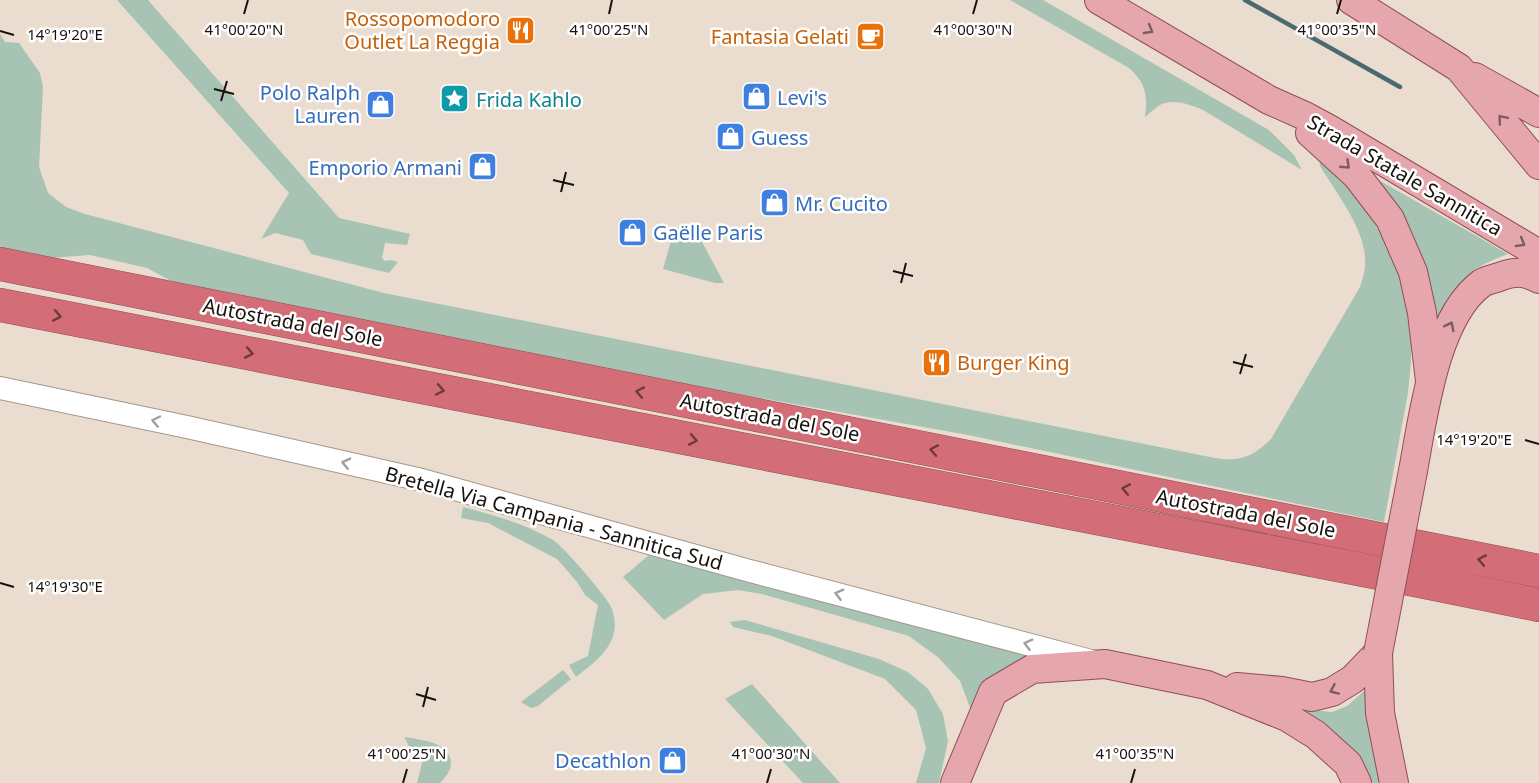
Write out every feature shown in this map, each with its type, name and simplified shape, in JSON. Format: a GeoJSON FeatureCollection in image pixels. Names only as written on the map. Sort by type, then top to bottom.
{"type":"FeatureCollection","features":[{"type":"Feature","properties":{"kind":"highway","name":"Autostrada del Sole"},"geometry":{"type":"LineString","coordinates":[[0,264],[1539,571]]}},
{"type":"Feature","properties":{"kind":"highway","name":"Autostrada del Sole"},"geometry":{"type":"LineString","coordinates":[[0,305],[1539,605]]}},
{"type":"Feature","properties":{"kind":"main road","name":"Strada Statale Sannitica"},"geometry":{"type":"LineString","coordinates":[[1099,0],[1269,100],[1329,129],[1539,254]]}},
{"type":"Feature","properties":{"kind":"main road"},"geometry":{"type":"LineString","coordinates":[[1351,0],[1460,68],[1539,113]]}},
{"type":"Feature","properties":{"kind":"main road"},"geometry":{"type":"LineString","coordinates":[[1460,68],[1539,165]]}},
{"type":"Feature","properties":{"kind":"main road","name":"Strada Statale Sannitica"},"geometry":{"type":"LineString","coordinates":[[1269,100],[1323,143],[1358,176],[1390,219],[1413,272],[1422,313],[1430,381]]}},
{"type":"Feature","properties":{"kind":"main road","name":"Strada Statale Sannitica"},"geometry":{"type":"LineString","coordinates":[[1394,783],[1380,713],[1378,653],[1430,381],[1446,333],[1463,302],[1483,282],[1514,272],[1539,279]]}},
{"type":"Feature","properties":{"kind":"main road"},"geometry":{"type":"LineString","coordinates":[[955,783],[993,692],[1032,669],[1104,664],[1207,685],[1282,691],[1312,697],[1332,692],[1353,679],[1378,653]]}},
{"type":"Feature","properties":{"kind":"main road"},"geometry":{"type":"LineString","coordinates":[[1207,685],[1287,717],[1317,735],[1348,765],[1357,783]]}},
{"type":"Feature","properties":{"kind":"street","name":"Bretella Via Campania - Sannitica Sud"},"geometry":{"type":"LineString","coordinates":[[0,388],[422,480],[750,571],[1104,664]]}},
{"type":"Feature","properties":{"kind":"green space"},"geometry":{"type":"Polygon","coordinates":[[[117,0],[148,0],[339,218],[410,234],[407,245],[385,243],[382,258],[385,261],[398,262],[389,273],[311,254],[303,240],[275,233],[261,239],[289,193],[117,0]]]}},
{"type":"Feature","properties":{"kind":"green space"},"geometry":{"type":"Polygon","coordinates":[[[1010,0],[1043,0],[1269,130],[1294,155],[1302,170],[1193,106],[1176,102],[1165,103],[1145,117],[1145,90],[1129,68],[1010,0]]]}},
{"type":"Feature","properties":{"kind":"green space"},"geometry":{"type":"Polygon","coordinates":[[[0,34],[5,42],[19,43],[40,73],[43,87],[39,167],[48,193],[66,207],[85,214],[384,293],[1224,459],[1246,457],[1271,439],[1360,287],[1365,263],[1364,247],[1355,223],[1320,166],[1319,159],[1337,173],[1369,213],[1389,248],[1405,289],[1412,326],[1408,393],[1384,522],[968,435],[582,366],[177,284],[147,268],[90,255],[51,258],[0,248],[0,34]]]}},
{"type":"Feature","properties":{"kind":"green space"},"geometry":{"type":"Polygon","coordinates":[[[1377,179],[1508,254],[1492,260],[1468,275],[1453,293],[1435,334],[1408,227],[1377,179]]]}},
{"type":"Feature","properties":{"kind":"green space"},"geometry":{"type":"Polygon","coordinates":[[[673,234],[702,242],[724,283],[715,283],[663,269],[673,234]]]}},
{"type":"Feature","properties":{"kind":"green space"},"geometry":{"type":"Polygon","coordinates":[[[463,507],[521,525],[553,540],[606,599],[614,618],[615,629],[612,639],[599,658],[576,677],[569,665],[588,656],[598,605],[585,595],[557,559],[488,523],[461,518],[463,507]]]}},
{"type":"Feature","properties":{"kind":"green space"},"geometry":{"type":"Polygon","coordinates":[[[649,555],[942,634],[1067,663],[974,718],[960,681],[939,658],[909,636],[762,594],[738,590],[703,594],[664,620],[623,577],[649,555]]]}},
{"type":"Feature","properties":{"kind":"green space"},"geometry":{"type":"Polygon","coordinates":[[[745,620],[879,659],[908,672],[928,689],[943,714],[948,741],[939,783],[916,783],[926,748],[916,710],[885,679],[772,636],[733,627],[730,622],[745,620]]]}},
{"type":"Feature","properties":{"kind":"green space"},"geometry":{"type":"Polygon","coordinates":[[[563,670],[571,679],[538,706],[531,708],[521,702],[563,670]]]}},
{"type":"Feature","properties":{"kind":"green space"},"geometry":{"type":"Polygon","coordinates":[[[752,684],[840,783],[803,783],[725,699],[752,684]]]}},
{"type":"Feature","properties":{"kind":"green space"},"geometry":{"type":"Polygon","coordinates":[[[1372,684],[1386,783],[1366,783],[1264,704],[1332,712],[1347,706],[1372,684]]]}},
{"type":"Feature","properties":{"kind":"green space"},"geometry":{"type":"Polygon","coordinates":[[[404,737],[433,743],[449,755],[451,765],[448,774],[440,783],[417,783],[424,755],[410,752],[404,737]]]}},
{"type":"Feature","properties":{"kind":"waterway"},"geometry":{"type":"LineString","coordinates":[[1245,0],[1400,87]]}},
{"type":"Feature","properties":{"kind":"place","name":"Rossopomodoro Outlet La Reggia"},"geometry":{"type":"Point","coordinates":[521,30]}},
{"type":"Feature","properties":{"kind":"place","name":"Fantasia Gelati"},"geometry":{"type":"Point","coordinates":[870,36]}},
{"type":"Feature","properties":{"kind":"place","name":"Levi's"},"geometry":{"type":"Point","coordinates":[756,97]}},
{"type":"Feature","properties":{"kind":"place","name":"Frida Kahlo"},"geometry":{"type":"Point","coordinates":[455,99]}},
{"type":"Feature","properties":{"kind":"place","name":"Polo Ralph Lauren"},"geometry":{"type":"Point","coordinates":[381,104]}},
{"type":"Feature","properties":{"kind":"place","name":"Guess"},"geometry":{"type":"Point","coordinates":[730,137]}},
{"type":"Feature","properties":{"kind":"place","name":"Emporio Armani"},"geometry":{"type":"Point","coordinates":[483,167]}},
{"type":"Feature","properties":{"kind":"place","name":"Mr. Cucito"},"geometry":{"type":"Point","coordinates":[774,203]}},
{"type":"Feature","properties":{"kind":"place","name":"Gaëlle Paris"},"geometry":{"type":"Point","coordinates":[632,232]}},
{"type":"Feature","properties":{"kind":"place","name":"Burger King"},"geometry":{"type":"Point","coordinates":[936,362]}},
{"type":"Feature","properties":{"kind":"place","name":"Decathlon"},"geometry":{"type":"Point","coordinates":[672,760]}}]}
